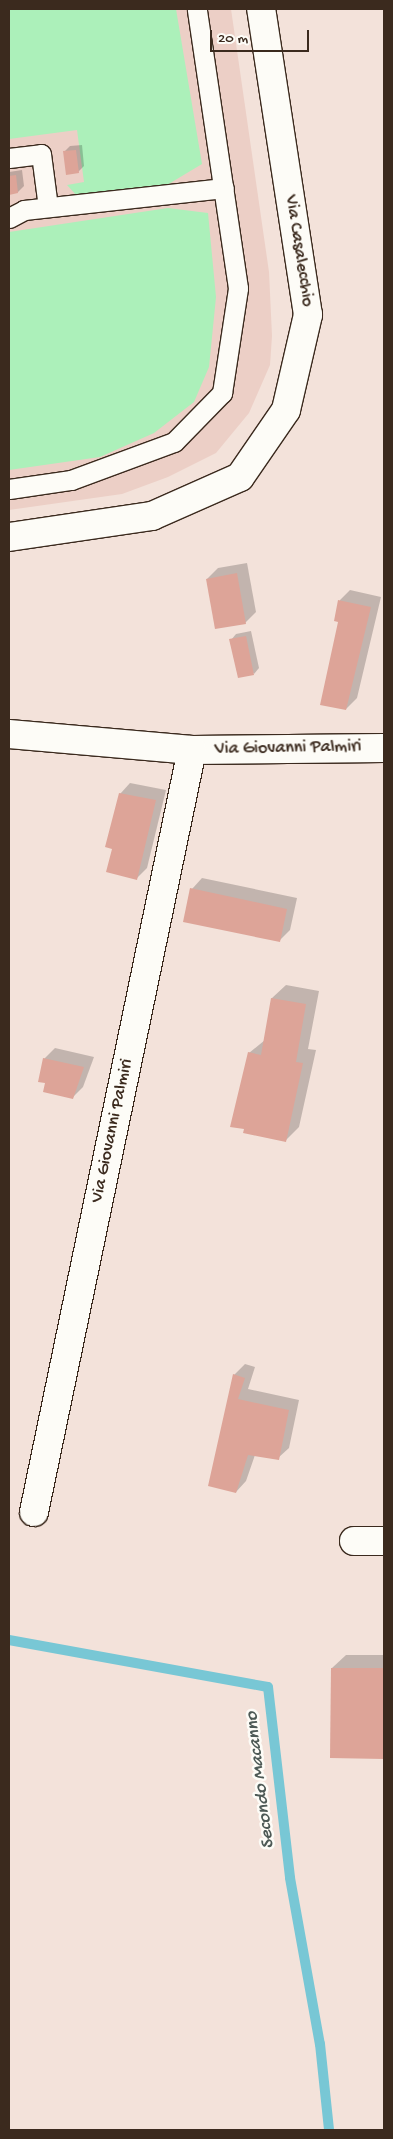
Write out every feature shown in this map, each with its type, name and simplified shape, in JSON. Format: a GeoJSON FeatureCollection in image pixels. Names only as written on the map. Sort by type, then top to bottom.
{"type":"FeatureCollection","features":[{"type":"Feature","properties":{"kind":"street","name":"Via Casalecchio"},"geometry":{"type":"LineString","coordinates":[[9,537],[152,516],[240,477],[286,410],[308,315],[261,9]]}},
{"type":"Feature","properties":{"kind":"street","name":"Via Giovanni Palmiri"},"geometry":{"type":"LineString","coordinates":[[9,734],[192,750],[384,748]]}},
{"type":"Feature","properties":{"kind":"street","name":"Via Giovanni Palmiri"},"geometry":{"type":"LineString","coordinates":[[34,1512],[192,750]]}},
{"type":"Feature","properties":{"kind":"street"},"geometry":{"type":"LineString","coordinates":[[354,1541],[384,1541]]}},
{"type":"Feature","properties":{"kind":"lane"},"geometry":{"type":"LineString","coordinates":[[9,489],[71,480],[174,442],[222,393],[238,288],[196,9]]}},
{"type":"Feature","properties":{"kind":"lane"},"geometry":{"type":"LineString","coordinates":[[9,158],[41,154],[48,207]]}},
{"type":"Feature","properties":{"kind":"lane"},"geometry":{"type":"LineString","coordinates":[[9,218],[24,210],[224,188]]}},
{"type":"Feature","properties":{"kind":"shaded area"},"geometry":{"type":"Polygon","coordinates":[[[9,9],[231,9],[269,272],[272,336],[270,365],[249,413],[216,453],[168,477],[122,494],[9,510],[9,9]]]}},
{"type":"Feature","properties":{"kind":"green space"},"geometry":{"type":"Polygon","coordinates":[[[9,9],[176,9],[202,164],[167,185],[78,197],[67,185],[84,182],[77,130],[9,139],[9,9]]]}},
{"type":"Feature","properties":{"kind":"green space"},"geometry":{"type":"Polygon","coordinates":[[[168,208],[208,213],[216,297],[209,367],[194,402],[154,433],[100,457],[9,470],[9,232],[168,208]]]}},
{"type":"Feature","properties":{"kind":"building"},"geometry":{"type":"Polygon","coordinates":[[[76,150],[79,173],[66,175],[63,151],[76,150]]]}},
{"type":"Feature","properties":{"kind":"building"},"geometry":{"type":"Polygon","coordinates":[[[16,175],[18,193],[9,195],[9,176],[16,175]]]}},
{"type":"Feature","properties":{"kind":"building"},"geometry":{"type":"Polygon","coordinates":[[[237,573],[246,624],[215,629],[206,579],[237,573]]]}},
{"type":"Feature","properties":{"kind":"building"},"geometry":{"type":"Polygon","coordinates":[[[338,600],[371,607],[346,710],[320,705],[338,622],[334,621],[338,600]]]}},
{"type":"Feature","properties":{"kind":"building"},"geometry":{"type":"Polygon","coordinates":[[[246,636],[254,675],[238,678],[229,639],[246,636]]]}},
{"type":"Feature","properties":{"kind":"building"},"geometry":{"type":"Polygon","coordinates":[[[119,793],[156,800],[137,880],[106,872],[112,849],[105,847],[119,793]]]}},
{"type":"Feature","properties":{"kind":"building"},"geometry":{"type":"Polygon","coordinates":[[[190,888],[287,909],[280,942],[183,922],[190,888]]]}},
{"type":"Feature","properties":{"kind":"building"},"geometry":{"type":"Polygon","coordinates":[[[271,998],[306,1004],[296,1062],[303,1063],[286,1142],[243,1133],[244,1129],[230,1127],[248,1052],[261,1055],[271,998]]]}},
{"type":"Feature","properties":{"kind":"building"},"geometry":{"type":"Polygon","coordinates":[[[43,1058],[84,1067],[73,1099],[43,1092],[45,1083],[38,1082],[43,1058]]]}},
{"type":"Feature","properties":{"kind":"building"},"geometry":{"type":"Polygon","coordinates":[[[233,1374],[245,1378],[238,1399],[289,1410],[279,1460],[248,1455],[236,1493],[208,1486],[233,1374]]]}},
{"type":"Feature","properties":{"kind":"building"},"geometry":{"type":"Polygon","coordinates":[[[331,1668],[384,1668],[384,1759],[330,1758],[331,1668]]]}},
{"type":"Feature","properties":{"kind":"waterway","name":"Secondo Macanno"},"geometry":{"type":"LineString","coordinates":[[9,1640],[268,1687],[290,1878],[320,2044],[329,2130]]}}]}
